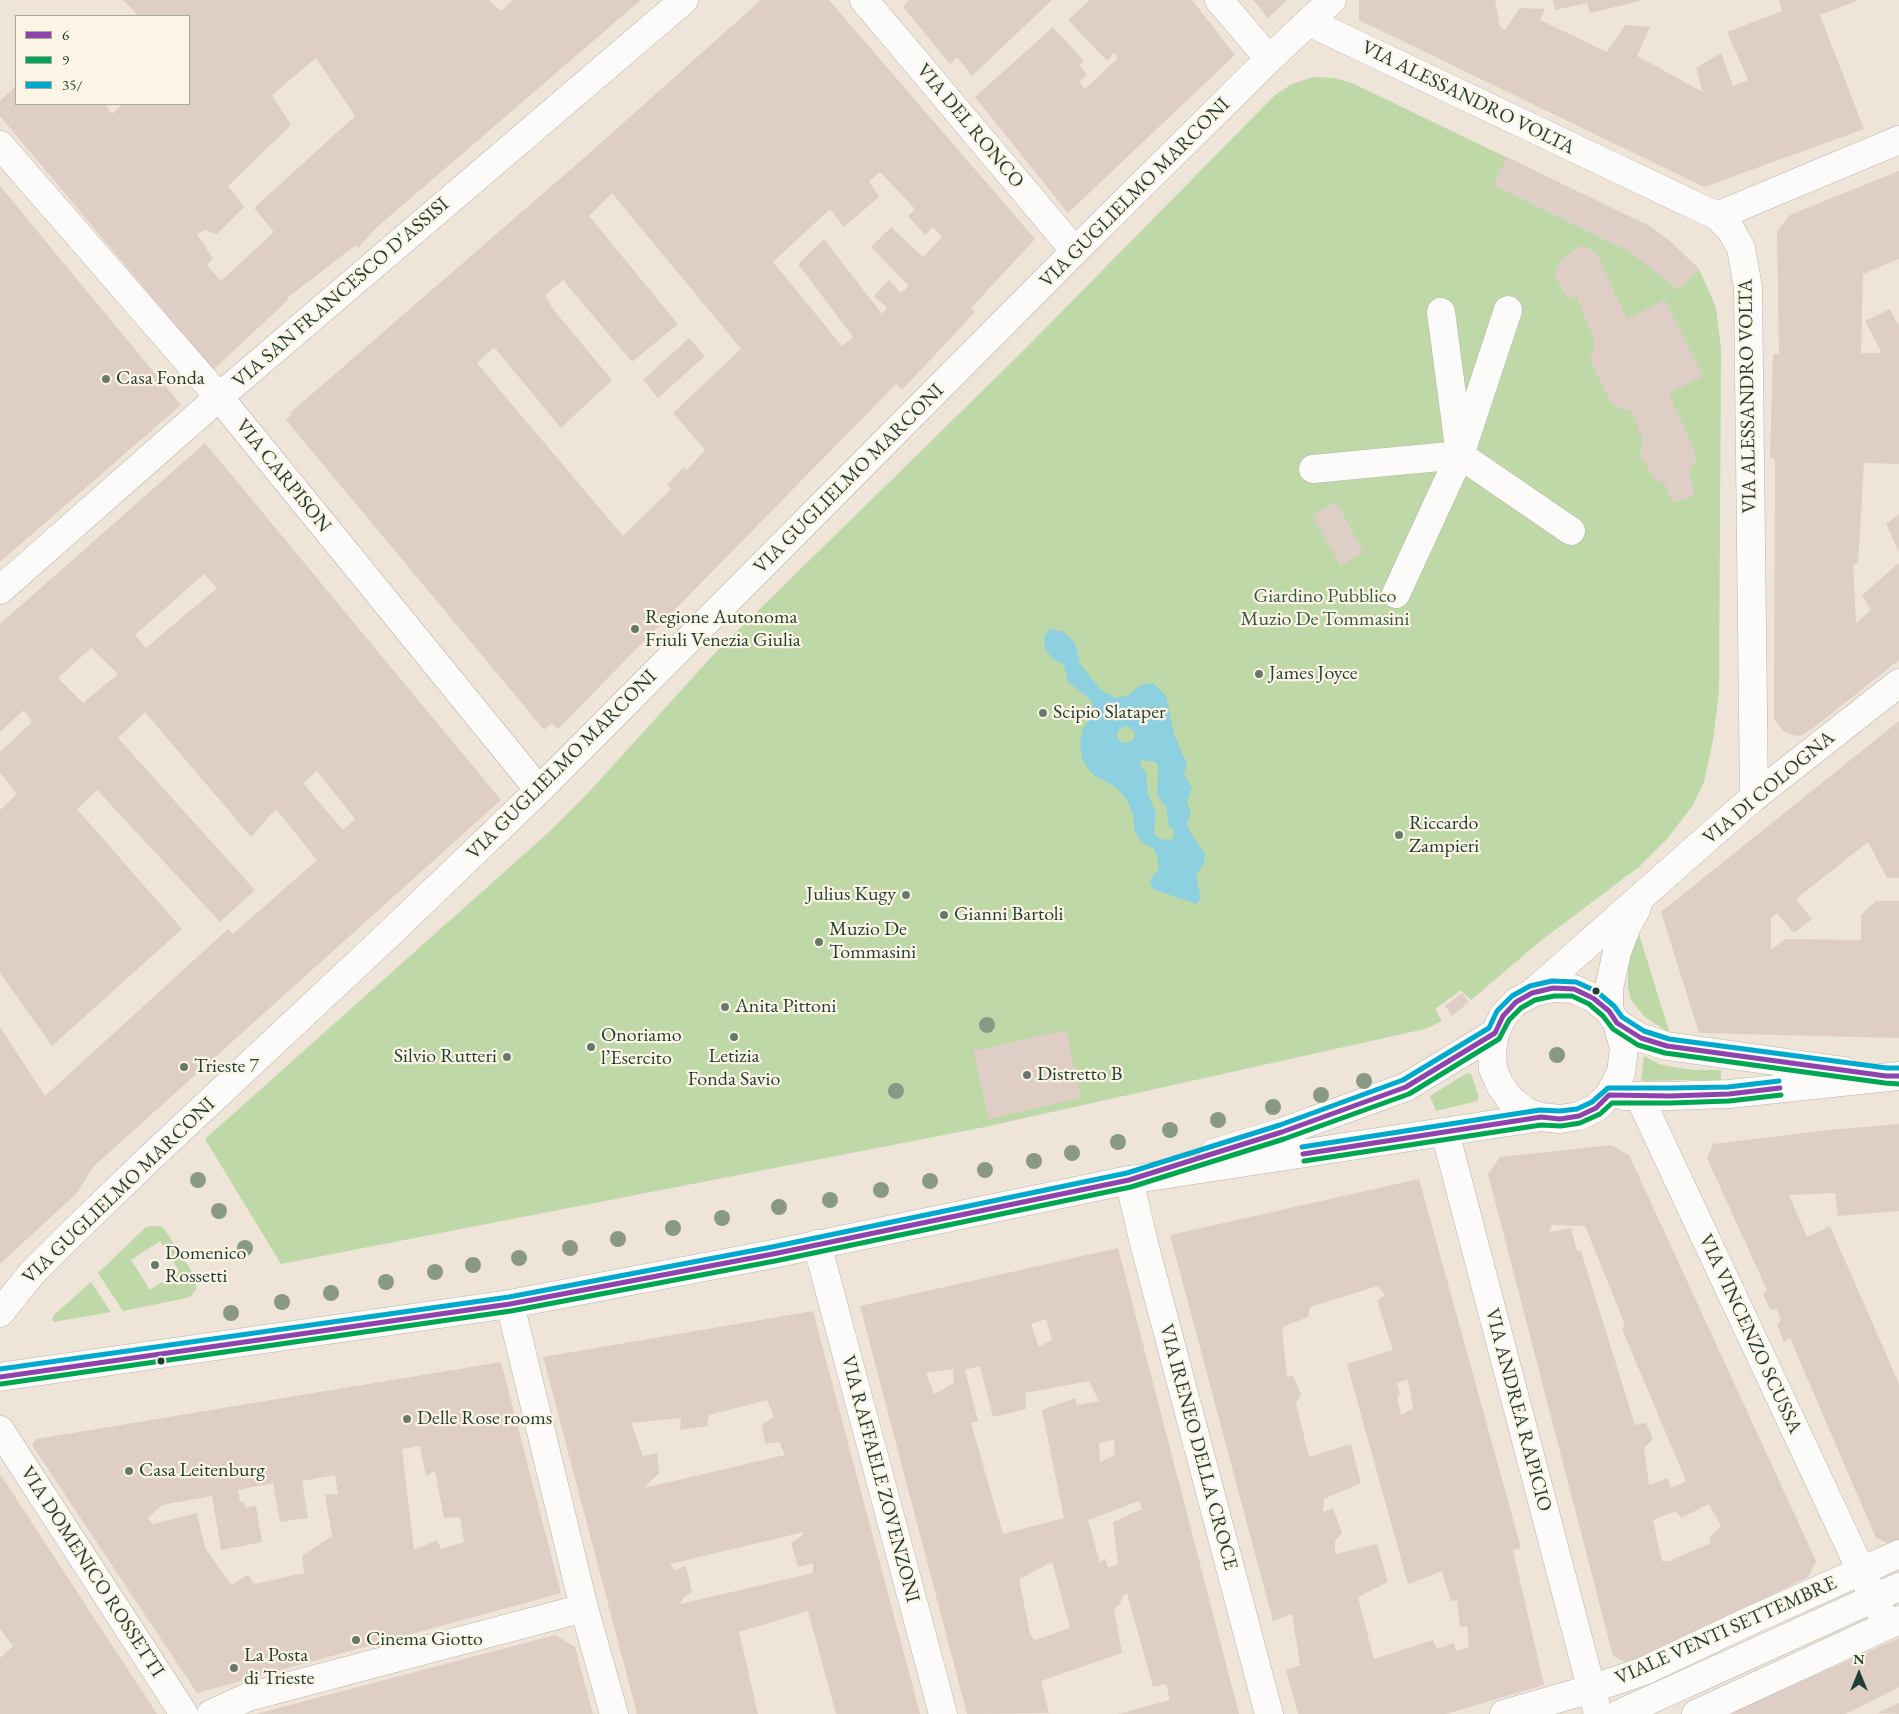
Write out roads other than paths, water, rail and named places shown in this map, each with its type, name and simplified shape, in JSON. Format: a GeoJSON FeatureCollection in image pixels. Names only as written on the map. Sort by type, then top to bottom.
{"type":"FeatureCollection","features":[{"type":"Feature","properties":{"kind":"street","name":"VIA SAN FRANCESCO D'ASSISI"},"geometry":{"type":"LineString","coordinates":[[0,590],[219,397],[684,0]]}},
{"type":"Feature","properties":{"kind":"street","name":"VIA DEL RONCO"},"geometry":{"type":"LineString","coordinates":[[864,0],[1076,251]]}},
{"type":"Feature","properties":{"kind":"street"},"geometry":{"type":"LineString","coordinates":[[1219,0],[1270,59]]}},
{"type":"Feature","properties":{"kind":"street","name":"VIA GUGLIELMO MARCONI"},"geometry":{"type":"LineString","coordinates":[[0,1313],[32,1273],[69,1236],[539,790],[1076,251],[1332,0]]}},
{"type":"Feature","properties":{"kind":"street","name":"VIA ALESSANDRO VOLTA"},"geometry":{"type":"LineString","coordinates":[[1309,22],[1717,216],[1731,230],[1741,248],[1748,287],[1754,797]]}},
{"type":"Feature","properties":{"kind":"street"},"geometry":{"type":"LineString","coordinates":[[1717,216],[1899,140]]}},
{"type":"Feature","properties":{"kind":"street","name":"VIA CARPISON"},"geometry":{"type":"LineString","coordinates":[[0,145],[219,397],[539,790]]}},
{"type":"Feature","properties":{"kind":"street"},"geometry":{"type":"LineString","coordinates":[[1396,594],[1460,455],[1508,310]]}},
{"type":"Feature","properties":{"kind":"street"},"geometry":{"type":"LineString","coordinates":[[1441,312],[1460,455]]}},
{"type":"Feature","properties":{"kind":"street"},"geometry":{"type":"LineString","coordinates":[[1313,469],[1460,455],[1570,531]]}},
{"type":"Feature","properties":{"kind":"street","name":"VIA DI COLOGNA"},"geometry":{"type":"LineString","coordinates":[[1532,993],[1754,797],[1899,683]]}},
{"type":"Feature","properties":{"kind":"street","name":"VIA DI COLOGNA"},"geometry":{"type":"LineString","coordinates":[[1613,1017],[1609,988],[1617,952],[1626,926],[1643,897]]}},
{"type":"Feature","properties":{"kind":"street"},"geometry":{"type":"LineString","coordinates":[[1613,1017],[1624,1048],[1621,1072],[1609,1095],[1596,1108],[1579,1116],[1560,1119],[1541,1117],[1525,1111],[1510,1099],[1500,1085],[1494,1069],[1492,1051],[1495,1033],[1503,1016],[1516,1002],[1532,993],[1553,988],[1574,990],[1593,998],[1613,1017],[1641,1038],[1667,1046],[1892,1076]]}},
{"type":"Feature","properties":{"kind":"street"},"geometry":{"type":"LineString","coordinates":[[1129,1180],[1282,1132],[1406,1087],[1495,1033]]}},
{"type":"Feature","properties":{"kind":"street"},"geometry":{"type":"LineString","coordinates":[[1609,1095],[1729,1094],[1892,1076]]}},
{"type":"Feature","properties":{"kind":"street","name":"VIA VINCENZO SCUSSA"},"geometry":{"type":"LineString","coordinates":[[1639,1096],[1861,1571]]}},
{"type":"Feature","properties":{"kind":"street"},"geometry":{"type":"LineString","coordinates":[[0,1377],[510,1304],[1129,1180],[1541,1117]]}},
{"type":"Feature","properties":{"kind":"street","name":"VIA ANDREA RAPICIO"},"geometry":{"type":"LineString","coordinates":[[1445,1132],[1594,1702]]}},
{"type":"Feature","properties":{"kind":"street","name":"VIA IRENEO DELLA CROCE"},"geometry":{"type":"LineString","coordinates":[[1129,1180],[1145,1247],[1269,1714]]}},
{"type":"Feature","properties":{"kind":"street","name":"VIA RAFFAELE ZOVENZONI"},"geometry":{"type":"LineString","coordinates":[[817,1244],[943,1714]]}},
{"type":"Feature","properties":{"kind":"street"},"geometry":{"type":"LineString","coordinates":[[510,1304],[584,1608],[614,1714]]}},
{"type":"Feature","properties":{"kind":"street","name":"VIA DOMENICO ROSSETTI"},"geometry":{"type":"LineString","coordinates":[[0,1430],[184,1714]]}},
{"type":"Feature","properties":{"kind":"street","name":"VIALE VENTI SETTEMBRE"},"geometry":{"type":"LineString","coordinates":[[1504,1714],[1594,1702],[1644,1671],[1899,1554]]}},
{"type":"Feature","properties":{"kind":"street","name":"VIALE VENTI SETTEMBRE"},"geometry":{"type":"LineString","coordinates":[[1696,1714],[1893,1623],[1874,1598],[1861,1571]]}},
{"type":"Feature","properties":{"kind":"street","name":"VIALE VENTI SETTEMBRE"},"geometry":{"type":"LineString","coordinates":[[1619,1714],[1899,1587]]}},
{"type":"Feature","properties":{"kind":"street"},"geometry":{"type":"LineString","coordinates":[[211,1714],[248,1697],[584,1608]]}},
{"type":"Feature","properties":{"kind":"water"},"geometry":{"type":"Polygon","coordinates":[[[1049,629],[1064,632],[1075,643],[1080,664],[1100,689],[1115,698],[1127,696],[1140,685],[1153,683],[1166,696],[1174,734],[1187,765],[1184,775],[1192,788],[1187,802],[1191,813],[1187,823],[1191,834],[1205,853],[1204,864],[1196,875],[1201,899],[1196,904],[1153,889],[1150,880],[1159,868],[1157,856],[1153,848],[1142,843],[1135,832],[1133,814],[1127,800],[1117,788],[1092,774],[1082,759],[1080,744],[1083,728],[1094,714],[1091,700],[1068,682],[1064,665],[1053,659],[1045,649],[1044,638],[1049,629]],[[1126,726],[1119,729],[1117,735],[1119,741],[1126,743],[1132,741],[1135,735],[1132,729],[1126,726]],[[1144,760],[1140,762],[1146,772],[1148,794],[1156,813],[1154,833],[1158,838],[1170,841],[1174,837],[1174,832],[1168,824],[1167,809],[1157,795],[1158,768],[1156,762],[1144,760]]]}},
{"type":"Feature","properties":{"kind":"place","name":"Casa Fonda"},"geometry":{"type":"Point","coordinates":[106,379]}},
{"type":"Feature","properties":{"kind":"place","name":"Regione Autonoma Friuli Venezia Giulia"},"geometry":{"type":"Point","coordinates":[635,629]}},
{"type":"Feature","properties":{"kind":"place","name":"James Joyce"},"geometry":{"type":"Point","coordinates":[1259,674]}},
{"type":"Feature","properties":{"kind":"place","name":"Scipio Slataper"},"geometry":{"type":"Point","coordinates":[1043,713]}},
{"type":"Feature","properties":{"kind":"place","name":"Riccardo Zampieri"},"geometry":{"type":"Point","coordinates":[1399,835]}},
{"type":"Feature","properties":{"kind":"place","name":"Julius Kugy"},"geometry":{"type":"Point","coordinates":[906,895]}},
{"type":"Feature","properties":{"kind":"place","name":"Gianni Bartoli"},"geometry":{"type":"Point","coordinates":[944,915]}},
{"type":"Feature","properties":{"kind":"place","name":"Muzio De Tommasini"},"geometry":{"type":"Point","coordinates":[819,942]}},
{"type":"Feature","properties":{"kind":"place","name":"Anita Pittoni"},"geometry":{"type":"Point","coordinates":[725,1007]}},
{"type":"Feature","properties":{"kind":"place","name":"Letizia Fonda Savio"},"geometry":{"type":"Point","coordinates":[734,1037]}},
{"type":"Feature","properties":{"kind":"place","name":"Onoriamo l’Esercito"},"geometry":{"type":"Point","coordinates":[591,1047]}},
{"type":"Feature","properties":{"kind":"place","name":"Silvio Rutteri"},"geometry":{"type":"Point","coordinates":[507,1057]}},
{"type":"Feature","properties":{"kind":"place","name":"Trieste 7"},"geometry":{"type":"Point","coordinates":[184,1067]}},
{"type":"Feature","properties":{"kind":"place","name":"Distretto B"},"geometry":{"type":"Point","coordinates":[1027,1075]}},
{"type":"Feature","properties":{"kind":"place","name":"Domenico Rossetti"},"geometry":{"type":"Point","coordinates":[155,1265]}},
{"type":"Feature","properties":{"kind":"place","name":"Delle Rose rooms"},"geometry":{"type":"Point","coordinates":[407,1419]}},
{"type":"Feature","properties":{"kind":"place","name":"Casa Leitenburg"},"geometry":{"type":"Point","coordinates":[129,1471]}},
{"type":"Feature","properties":{"kind":"place","name":"Cinema Giotto"},"geometry":{"type":"Point","coordinates":[356,1640]}},
{"type":"Feature","properties":{"kind":"place","name":"La Posta di Trieste"},"geometry":{"type":"Point","coordinates":[234,1668]}},
{"type":"Feature","properties":{"kind":"park label","name":"Giardino Pubblico Muzio De Tommasini"},"geometry":{"type":"Point","coordinates":[1325,608]}}]}
